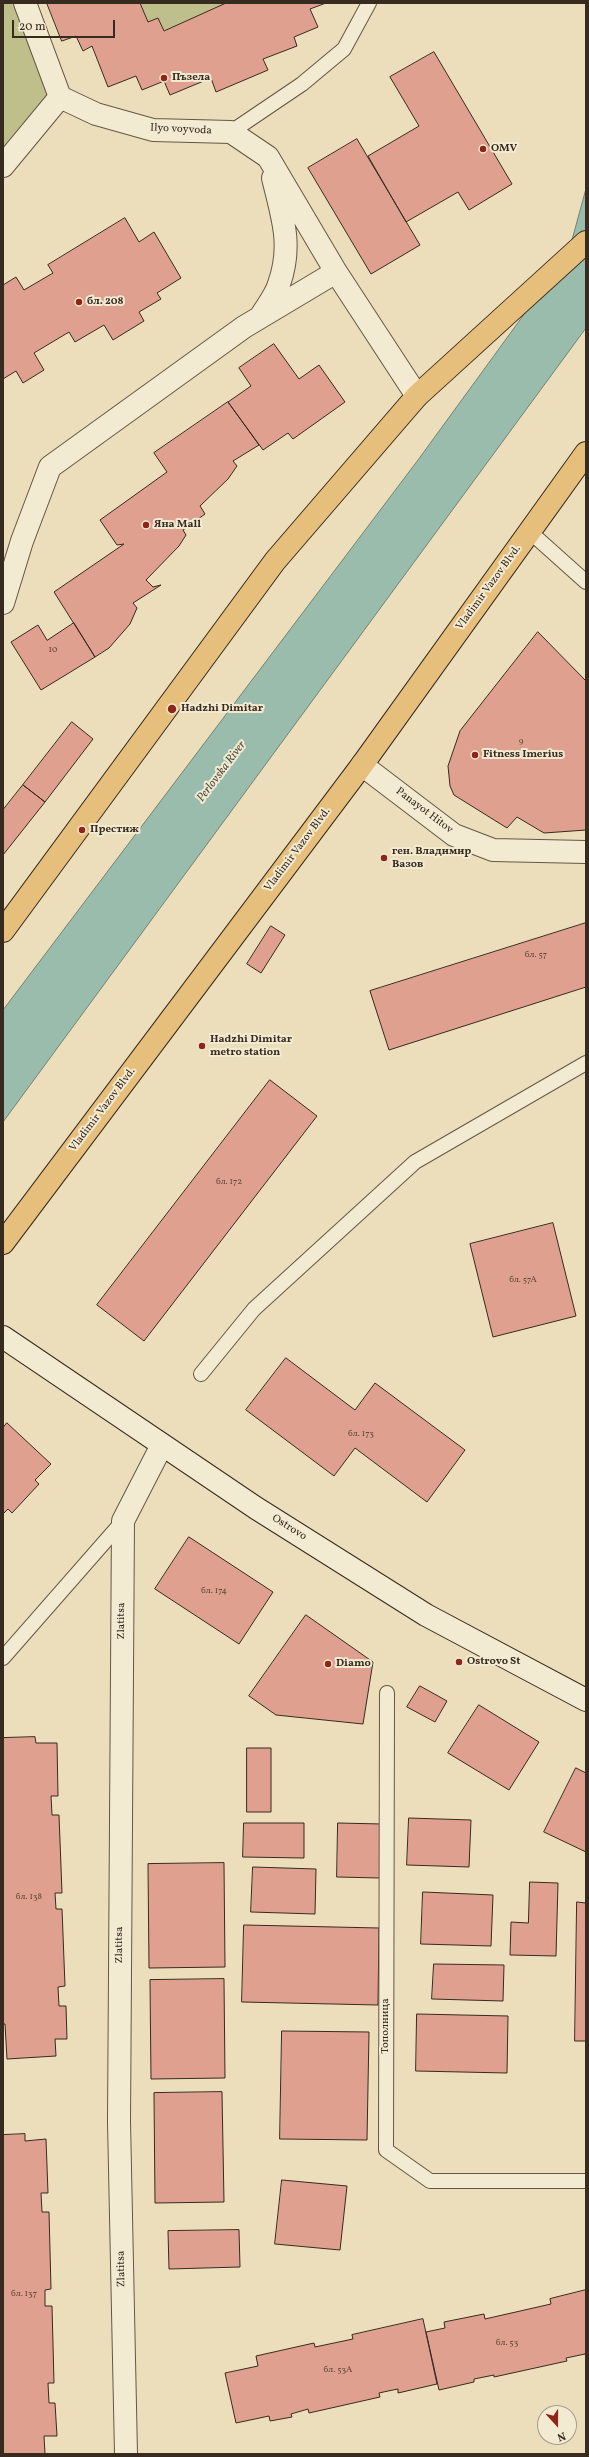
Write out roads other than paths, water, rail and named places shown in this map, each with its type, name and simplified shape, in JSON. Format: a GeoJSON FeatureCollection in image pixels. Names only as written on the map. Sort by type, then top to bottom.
{"type":"FeatureCollection","features":[{"type":"Feature","properties":{"kind":"main road"},"geometry":{"type":"LineString","coordinates":[[3,931],[275,561],[417,396],[586,242]]}},
{"type":"Feature","properties":{"kind":"main road","name":"Vladimir Vazov Blvd."},"geometry":{"type":"LineString","coordinates":[[3,1243],[362,765],[529,531],[585,457]]}},
{"type":"Feature","properties":{"kind":"street"},"geometry":{"type":"LineString","coordinates":[[3,166],[60,97],[25,3]]}},
{"type":"Feature","properties":{"kind":"street","name":"Ilyo voyvoda"},"geometry":{"type":"LineString","coordinates":[[60,97],[96,114],[153,130],[232,132]]}},
{"type":"Feature","properties":{"kind":"street"},"geometry":{"type":"LineString","coordinates":[[232,132],[268,157],[336,272],[417,396]]}},
{"type":"Feature","properties":{"kind":"street"},"geometry":{"type":"LineString","coordinates":[[260,318],[279,285],[287,254],[284,224],[268,157]]}},
{"type":"Feature","properties":{"kind":"street"},"geometry":{"type":"LineString","coordinates":[[3,603],[22,541],[50,467],[260,318],[336,272]]}},
{"type":"Feature","properties":{"kind":"street","name":"Panayot Hitov"},"geometry":{"type":"LineString","coordinates":[[362,765],[454,835],[493,850],[586,852]]}},
{"type":"Feature","properties":{"kind":"street","name":"Ostrovo"},"geometry":{"type":"LineString","coordinates":[[3,1337],[256,1508],[426,1615],[586,1700]]}},
{"type":"Feature","properties":{"kind":"street","name":"Zlatitsa"},"geometry":{"type":"LineString","coordinates":[[126,2454],[119,2121],[123,1521],[162,1445]]}},
{"type":"Feature","properties":{"kind":"lane"},"geometry":{"type":"LineString","coordinates":[[232,132],[302,84],[344,49],[369,3]]}},
{"type":"Feature","properties":{"kind":"lane"},"geometry":{"type":"LineString","coordinates":[[529,531],[586,582]]}},
{"type":"Feature","properties":{"kind":"lane"},"geometry":{"type":"LineString","coordinates":[[201,1374],[254,1309],[415,1162],[586,1063]]}},
{"type":"Feature","properties":{"kind":"lane"},"geometry":{"type":"LineString","coordinates":[[3,1658],[123,1521]]}},
{"type":"Feature","properties":{"kind":"lane","name":"Тополница"},"geometry":{"type":"LineString","coordinates":[[387,1693],[386,2150],[430,2181],[586,2181]]}},
{"type":"Feature","properties":{"kind":"water","name":"Perlovska River"},"geometry":{"type":"Polygon","coordinates":[[[586,189],[586,328],[3,1122],[3,1010],[418,460],[568,254],[586,189]]]}},
{"type":"Feature","properties":{"kind":"place","name":"Пъзела"},"geometry":{"type":"Point","coordinates":[164,78]}},
{"type":"Feature","properties":{"kind":"place","name":"OMV"},"geometry":{"type":"Point","coordinates":[483,149]}},
{"type":"Feature","properties":{"kind":"place","name":"бл. 208"},"geometry":{"type":"Point","coordinates":[79,302]}},
{"type":"Feature","properties":{"kind":"place","name":"Яна Mall"},"geometry":{"type":"Point","coordinates":[146,525]}},
{"type":"Feature","properties":{"kind":"place","name":"Hadzhi Dimitar"},"geometry":{"type":"Point","coordinates":[172,709]}},
{"type":"Feature","properties":{"kind":"place","name":"Fitness Imerius"},"geometry":{"type":"Point","coordinates":[475,755]}},
{"type":"Feature","properties":{"kind":"place","name":"Престиж"},"geometry":{"type":"Point","coordinates":[82,830]}},
{"type":"Feature","properties":{"kind":"place","name":"ген. Владимир Вазов"},"geometry":{"type":"Point","coordinates":[384,858]}},
{"type":"Feature","properties":{"kind":"place","name":"Hadzhi Dimitar metro station"},"geometry":{"type":"Point","coordinates":[202,1046]}},
{"type":"Feature","properties":{"kind":"place","name":"Ostrovo St"},"geometry":{"type":"Point","coordinates":[459,1662]}},
{"type":"Feature","properties":{"kind":"place","name":"Diamo"},"geometry":{"type":"Point","coordinates":[328,1664]}}]}
